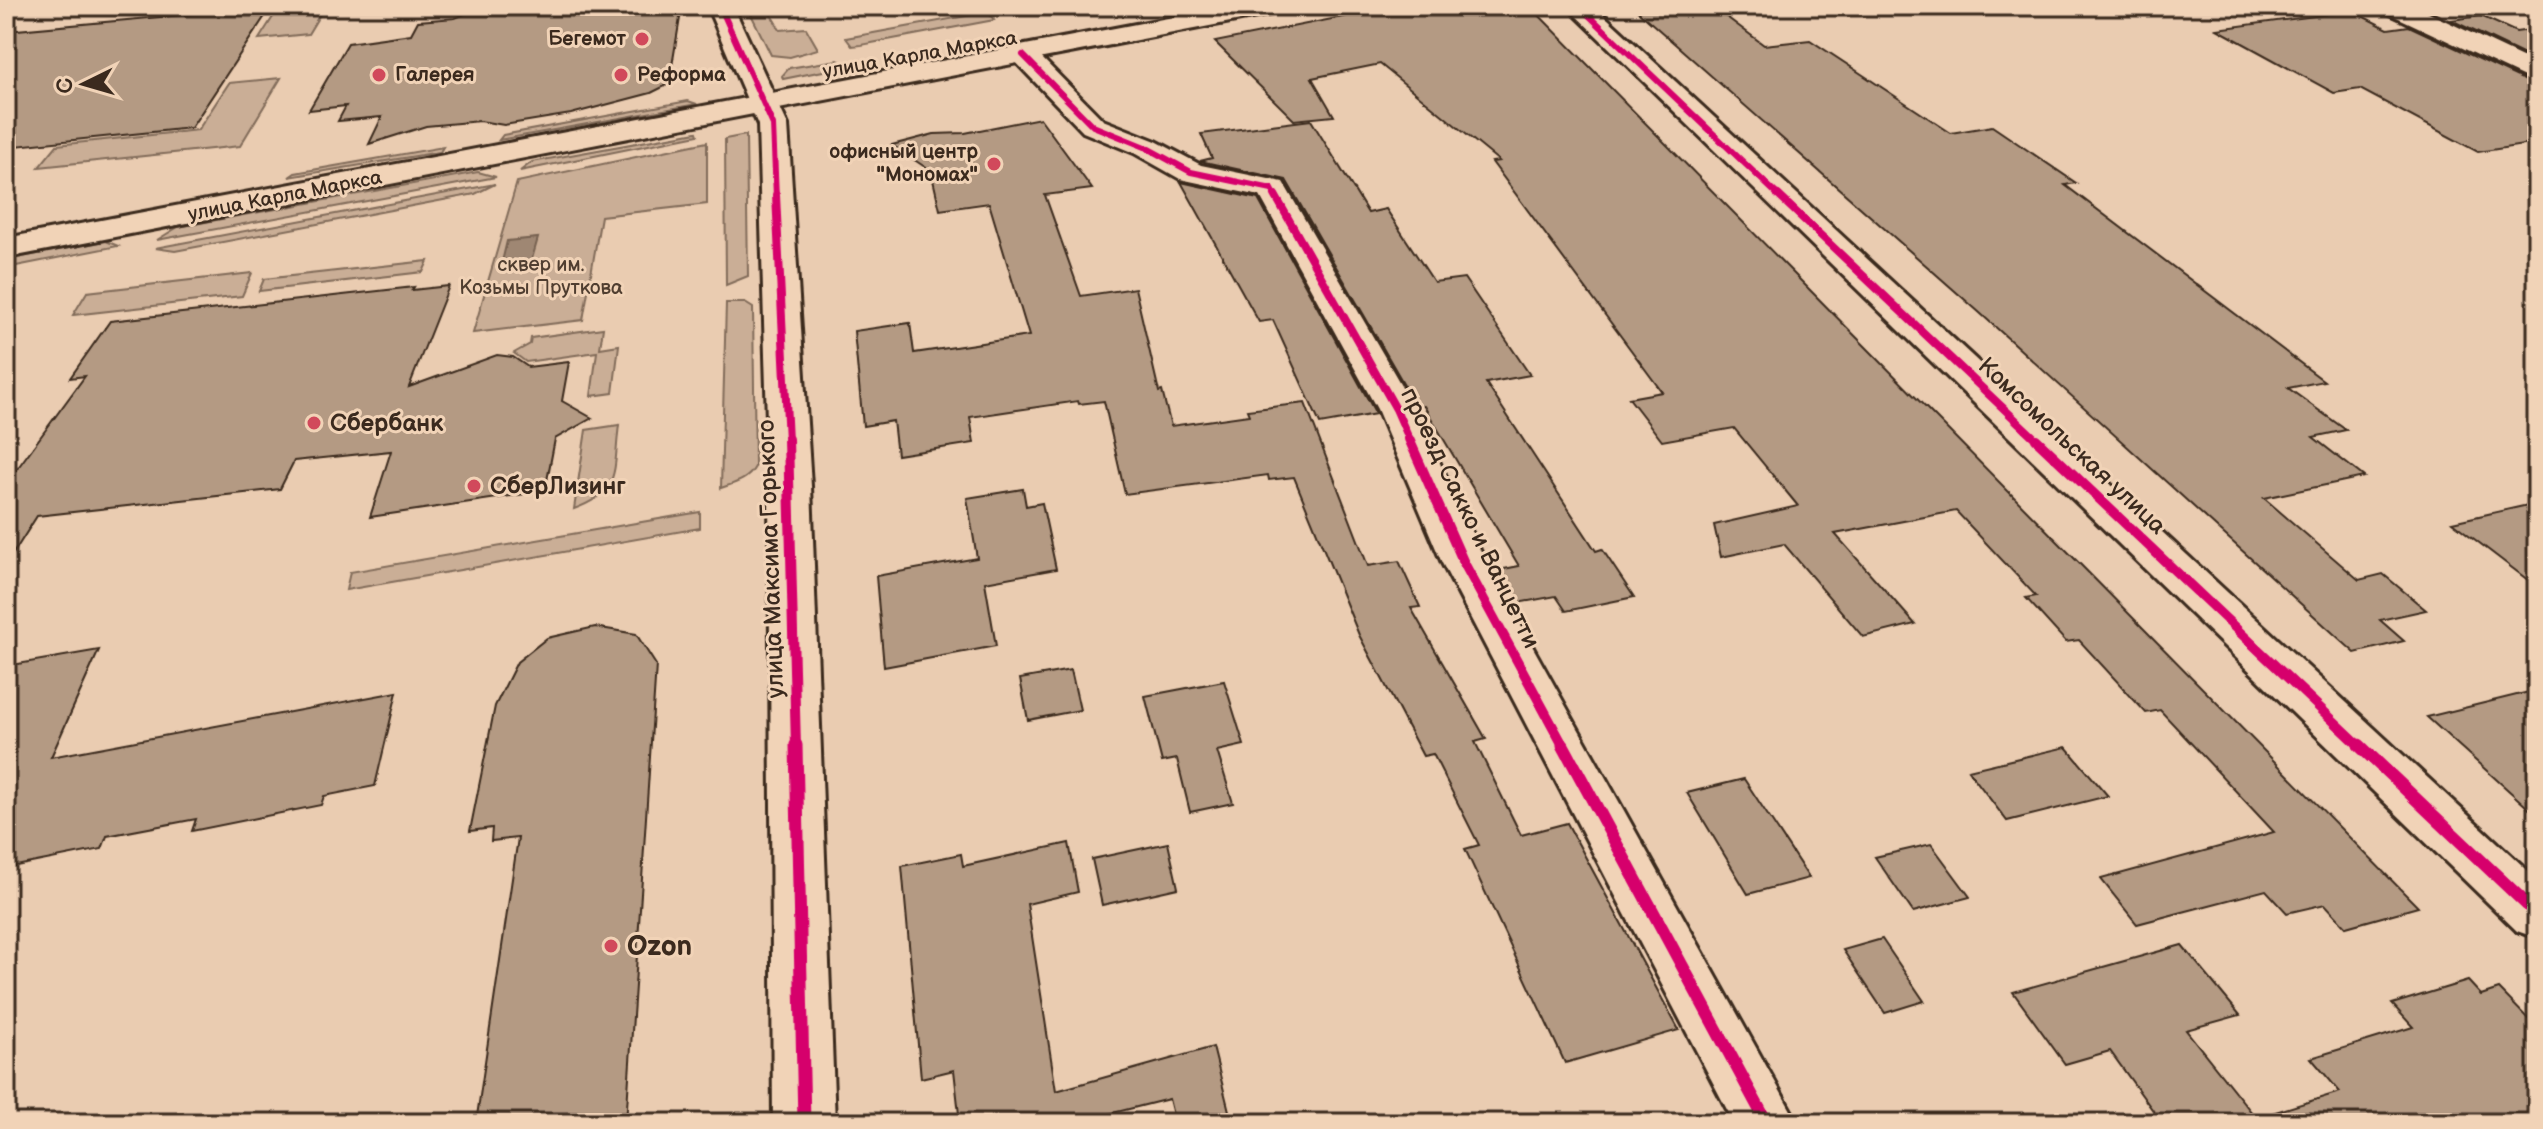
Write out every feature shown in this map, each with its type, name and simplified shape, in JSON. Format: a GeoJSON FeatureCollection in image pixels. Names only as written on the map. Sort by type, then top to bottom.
{"type":"FeatureCollection","features":[{"type":"Feature","properties":{"kind":"street","name":"улица Максима Горького"},"geometry":{"type":"LineString","coordinates":[[720,6],[773,125],[782,285],[804,1123]]}},
{"type":"Feature","properties":{"kind":"street","name":"улица Карла Маркса"},"geometry":{"type":"LineString","coordinates":[[6,248],[1272,6]]}},
{"type":"Feature","properties":{"kind":"street","name":"Комсомольская улица"},"geometry":{"type":"LineString","coordinates":[[1579,6],[2537,914]]}},
{"type":"Feature","properties":{"kind":"street"},"geometry":{"type":"LineString","coordinates":[[2393,6],[2537,75]]}},
{"type":"Feature","properties":{"kind":"street","name":"проезд Сакко и Ванцетти"},"geometry":{"type":"LineString","coordinates":[[1023,55],[1093,126],[1145,147],[1191,172],[1272,189],[1396,409],[1464,563],[1767,1123]]}},
{"type":"Feature","properties":{"kind":"green space"},"geometry":{"type":"Polygon","coordinates":[[[280,6],[325,6],[308,34],[259,39],[280,6]]]}},
{"type":"Feature","properties":{"kind":"green space"},"geometry":{"type":"Polygon","coordinates":[[[747,6],[766,6],[780,30],[806,28],[818,49],[790,57],[771,55],[747,6]]]}},
{"type":"Feature","properties":{"kind":"green space"},"geometry":{"type":"Polygon","coordinates":[[[988,12],[994,20],[861,45],[852,46],[846,38],[988,12]]]}},
{"type":"Feature","properties":{"kind":"green space"},"geometry":{"type":"Polygon","coordinates":[[[838,60],[848,66],[783,79],[782,76],[789,68],[838,60]]]}},
{"type":"Feature","properties":{"kind":"green space"},"geometry":{"type":"Polygon","coordinates":[[[281,78],[240,146],[39,167],[57,145],[198,130],[229,83],[281,78]]]}},
{"type":"Feature","properties":{"kind":"green space"},"geometry":{"type":"Polygon","coordinates":[[[688,101],[697,104],[499,140],[503,135],[688,101]]]}},
{"type":"Feature","properties":{"kind":"green space"},"geometry":{"type":"Polygon","coordinates":[[[697,132],[698,135],[520,171],[532,162],[697,132]]]}},
{"type":"Feature","properties":{"kind":"green space"},"geometry":{"type":"Polygon","coordinates":[[[746,135],[748,276],[726,285],[725,139],[746,135]]]}},
{"type":"Feature","properties":{"kind":"green space","name":"сквер им. Козьмы Пруткова"},"geometry":{"type":"Polygon","coordinates":[[[707,142],[707,204],[601,216],[583,320],[473,333],[517,182],[707,142]]]}},
{"type":"Feature","properties":{"kind":"green space"},"geometry":{"type":"Polygon","coordinates":[[[443,147],[440,152],[289,177],[295,173],[443,147]]]}},
{"type":"Feature","properties":{"kind":"green space"},"geometry":{"type":"Polygon","coordinates":[[[478,172],[496,177],[157,240],[178,227],[478,172]]]}},
{"type":"Feature","properties":{"kind":"green space"},"geometry":{"type":"Polygon","coordinates":[[[495,184],[475,194],[175,251],[155,248],[495,184]]]}},
{"type":"Feature","properties":{"kind":"green space"},"geometry":{"type":"Polygon","coordinates":[[[106,241],[118,246],[6,268],[6,260],[106,241]]]}},
{"type":"Feature","properties":{"kind":"green space"},"geometry":{"type":"Polygon","coordinates":[[[428,261],[423,272],[259,291],[264,279],[428,261]]]}},
{"type":"Feature","properties":{"kind":"green space"},"geometry":{"type":"Polygon","coordinates":[[[252,273],[242,296],[73,315],[87,292],[252,273]]]}},
{"type":"Feature","properties":{"kind":"green space"},"geometry":{"type":"Polygon","coordinates":[[[726,303],[745,303],[753,308],[755,467],[745,478],[721,488],[726,303]]]}},
{"type":"Feature","properties":{"kind":"green space"},"geometry":{"type":"Polygon","coordinates":[[[603,328],[600,348],[619,345],[613,393],[591,396],[597,352],[526,362],[514,353],[530,344],[531,338],[603,328]]]}},
{"type":"Feature","properties":{"kind":"green space"},"geometry":{"type":"Polygon","coordinates":[[[619,425],[615,467],[608,487],[574,509],[586,430],[619,425]]]}},
{"type":"Feature","properties":{"kind":"green space"},"geometry":{"type":"Polygon","coordinates":[[[700,512],[700,528],[346,590],[350,572],[700,512]]]}},
{"type":"Feature","properties":{"kind":"shaded area"},"geometry":{"type":"Polygon","coordinates":[[[538,238],[530,266],[500,270],[507,241],[538,238]]]}},
{"type":"Feature","properties":{"kind":"building","name":"Галерея"},"geometry":{"type":"Polygon","coordinates":[[[485,6],[682,6],[669,84],[651,93],[571,114],[504,125],[480,121],[426,126],[369,144],[382,117],[338,121],[346,106],[309,110],[348,43],[411,34],[418,21],[455,18],[485,6]]]}},
{"type":"Feature","properties":{"kind":"building"},"geometry":{"type":"Polygon","coordinates":[[[1398,6],[1530,6],[2418,907],[2346,927],[2325,904],[2287,913],[2266,890],[2137,924],[2101,879],[2274,832],[2160,710],[2146,713],[2079,640],[2066,642],[2026,598],[2036,596],[1956,511],[1835,534],[1915,624],[1863,637],[1784,544],[1721,557],[1714,525],[1798,506],[1734,428],[1662,441],[1629,398],[1662,392],[1492,162],[1499,161],[1380,64],[1312,78],[1334,116],[1294,120],[1215,42],[1398,6]]]}},
{"type":"Feature","properties":{"kind":"building"},"geometry":{"type":"Polygon","coordinates":[[[1632,6],[1712,6],[1764,45],[1810,40],[1951,133],[1992,126],[2076,183],[2065,185],[2324,381],[2288,388],[2346,430],[2313,437],[2364,477],[2264,498],[2359,580],[2383,574],[2426,610],[2380,620],[2404,641],[2355,653],[1980,313],[1632,6]]]}},
{"type":"Feature","properties":{"kind":"building"},"geometry":{"type":"Polygon","coordinates":[[[271,7],[191,128],[6,147],[6,31],[271,7]]]}},
{"type":"Feature","properties":{"kind":"building"},"geometry":{"type":"Polygon","coordinates":[[[2352,11],[2388,29],[2409,26],[2537,86],[2537,143],[2478,152],[2360,89],[2334,93],[2217,29],[2352,11]]]}},
{"type":"Feature","properties":{"kind":"building"},"geometry":{"type":"Polygon","coordinates":[[[2481,16],[2516,32],[2537,29],[2537,61],[2451,20],[2481,16]]]}},
{"type":"Feature","properties":{"kind":"building"},"geometry":{"type":"Polygon","coordinates":[[[1040,118],[1092,189],[1045,195],[1081,296],[1135,288],[1159,392],[1162,391],[1171,426],[1249,415],[1247,410],[1305,403],[1368,566],[1399,561],[1420,607],[1411,608],[1486,739],[1475,742],[1521,835],[1567,823],[1679,1030],[1565,1063],[1465,849],[1479,845],[1433,754],[1423,756],[1359,635],[1294,477],[1269,480],[1268,475],[1125,494],[1104,401],[1079,404],[1078,401],[970,417],[974,443],[897,455],[893,421],[863,426],[854,331],[910,323],[914,353],[1029,336],[989,203],[940,210],[931,171],[892,145],[934,134],[965,133],[1040,118]]]}},
{"type":"Feature","properties":{"kind":"building"},"geometry":{"type":"Polygon","coordinates":[[[1311,120],[1368,213],[1386,209],[1434,282],[1464,278],[1530,375],[1486,383],[1596,551],[1602,549],[1634,597],[1566,611],[1556,596],[1512,604],[1494,571],[1519,566],[1424,406],[1417,407],[1286,180],[1200,161],[1212,158],[1201,134],[1311,120]]]}},
{"type":"Feature","properties":{"kind":"building"},"geometry":{"type":"Polygon","coordinates":[[[1181,182],[1258,199],[1376,414],[1320,424],[1273,320],[1259,322],[1181,182]]]}},
{"type":"Feature","properties":{"kind":"building","name":"Сбербанк"},"geometry":{"type":"Polygon","coordinates":[[[449,286],[409,387],[497,355],[513,357],[528,367],[569,362],[562,401],[592,418],[555,439],[545,491],[370,517],[391,451],[294,461],[280,489],[37,516],[6,565],[6,484],[85,376],[70,378],[110,321],[414,287],[412,290],[449,286]]]}},
{"type":"Feature","properties":{"kind":"building"},"geometry":{"type":"Polygon","coordinates":[[[1023,489],[1026,506],[1042,503],[1056,569],[985,582],[996,646],[884,667],[876,576],[977,558],[967,498],[1023,489]]]}},
{"type":"Feature","properties":{"kind":"building"},"geometry":{"type":"Polygon","coordinates":[[[2537,503],[2537,587],[2452,522],[2537,503]]]}},
{"type":"Feature","properties":{"kind":"building"},"geometry":{"type":"Polygon","coordinates":[[[595,627],[636,634],[656,665],[626,1123],[476,1123],[518,838],[491,841],[492,828],[470,831],[495,706],[517,662],[547,638],[595,627]]]}},
{"type":"Feature","properties":{"kind":"building"},"geometry":{"type":"Polygon","coordinates":[[[99,650],[51,757],[397,692],[375,786],[324,796],[321,805],[192,831],[196,819],[107,836],[102,849],[6,868],[6,666],[99,650]]]}},
{"type":"Feature","properties":{"kind":"building"},"geometry":{"type":"Polygon","coordinates":[[[1071,670],[1080,710],[1028,720],[1020,679],[1071,670]]]}},
{"type":"Feature","properties":{"kind":"building"},"geometry":{"type":"Polygon","coordinates":[[[1224,681],[1244,745],[1217,751],[1233,803],[1190,812],[1177,759],[1162,762],[1145,696],[1224,681]]]}},
{"type":"Feature","properties":{"kind":"building"},"geometry":{"type":"Polygon","coordinates":[[[2537,690],[2537,816],[2427,717],[2537,690]]]}},
{"type":"Feature","properties":{"kind":"building"},"geometry":{"type":"Polygon","coordinates":[[[2066,747],[2108,796],[2007,821],[1968,770],[2066,747]]]}},
{"type":"Feature","properties":{"kind":"building"},"geometry":{"type":"Polygon","coordinates":[[[1744,779],[1809,878],[1748,894],[1687,793],[1744,779]]]}},
{"type":"Feature","properties":{"kind":"building"},"geometry":{"type":"Polygon","coordinates":[[[1069,843],[1078,892],[1027,904],[1056,1091],[1213,1047],[1232,1123],[1175,1123],[1169,1099],[1073,1123],[960,1123],[954,1070],[921,1078],[902,866],[961,854],[963,866],[1069,843]]]}},
{"type":"Feature","properties":{"kind":"building"},"geometry":{"type":"Polygon","coordinates":[[[1168,843],[1178,888],[1102,905],[1092,859],[1168,843]]]}},
{"type":"Feature","properties":{"kind":"building"},"geometry":{"type":"Polygon","coordinates":[[[1931,844],[1970,897],[1913,912],[1875,857],[1931,844]]]}},
{"type":"Feature","properties":{"kind":"building"},"geometry":{"type":"Polygon","coordinates":[[[1882,939],[1924,1001],[1885,1013],[1843,950],[1882,939]]]}},
{"type":"Feature","properties":{"kind":"building"},"geometry":{"type":"Polygon","coordinates":[[[2182,945],[2240,1015],[2186,1030],[2260,1123],[2162,1123],[2110,1051],[2065,1064],[2013,992],[2182,945]]]}},
{"type":"Feature","properties":{"kind":"building"},"geometry":{"type":"Polygon","coordinates":[[[2468,981],[2481,995],[2499,989],[2537,1028],[2537,1123],[2270,1123],[2269,1114],[2340,1092],[2311,1058],[2413,1027],[2392,1004],[2468,981]]]}},
{"type":"Feature","properties":{"kind":"cycle path"},"geometry":{"type":"LineString","coordinates":[[720,6],[773,125],[790,486],[804,1123]]}},
{"type":"Feature","properties":{"kind":"cycle path"},"geometry":{"type":"LineString","coordinates":[[1579,6],[2537,914]]}},
{"type":"Feature","properties":{"kind":"cycle path"},"geometry":{"type":"LineString","coordinates":[[1023,55],[1093,126],[1145,147],[1191,172],[1272,189],[1396,409],[1464,563],[1767,1123]]}},
{"type":"Feature","properties":{"kind":"place","name":"Бегемот"},"geometry":{"type":"Point","coordinates":[642,39]}},
{"type":"Feature","properties":{"kind":"place","name":"Галерея"},"geometry":{"type":"Point","coordinates":[379,75]}},
{"type":"Feature","properties":{"kind":"place","name":"Реформа"},"geometry":{"type":"Point","coordinates":[621,75]}},
{"type":"Feature","properties":{"kind":"place","name":"офисный центр \"Мономах\""},"geometry":{"type":"Point","coordinates":[994,164]}},
{"type":"Feature","properties":{"kind":"place","name":"Сбербанк"},"geometry":{"type":"Point","coordinates":[314,423]}},
{"type":"Feature","properties":{"kind":"place","name":"СберЛизинг"},"geometry":{"type":"Point","coordinates":[474,486]}},
{"type":"Feature","properties":{"kind":"place","name":"Ozon"},"geometry":{"type":"Point","coordinates":[611,946]}}]}
